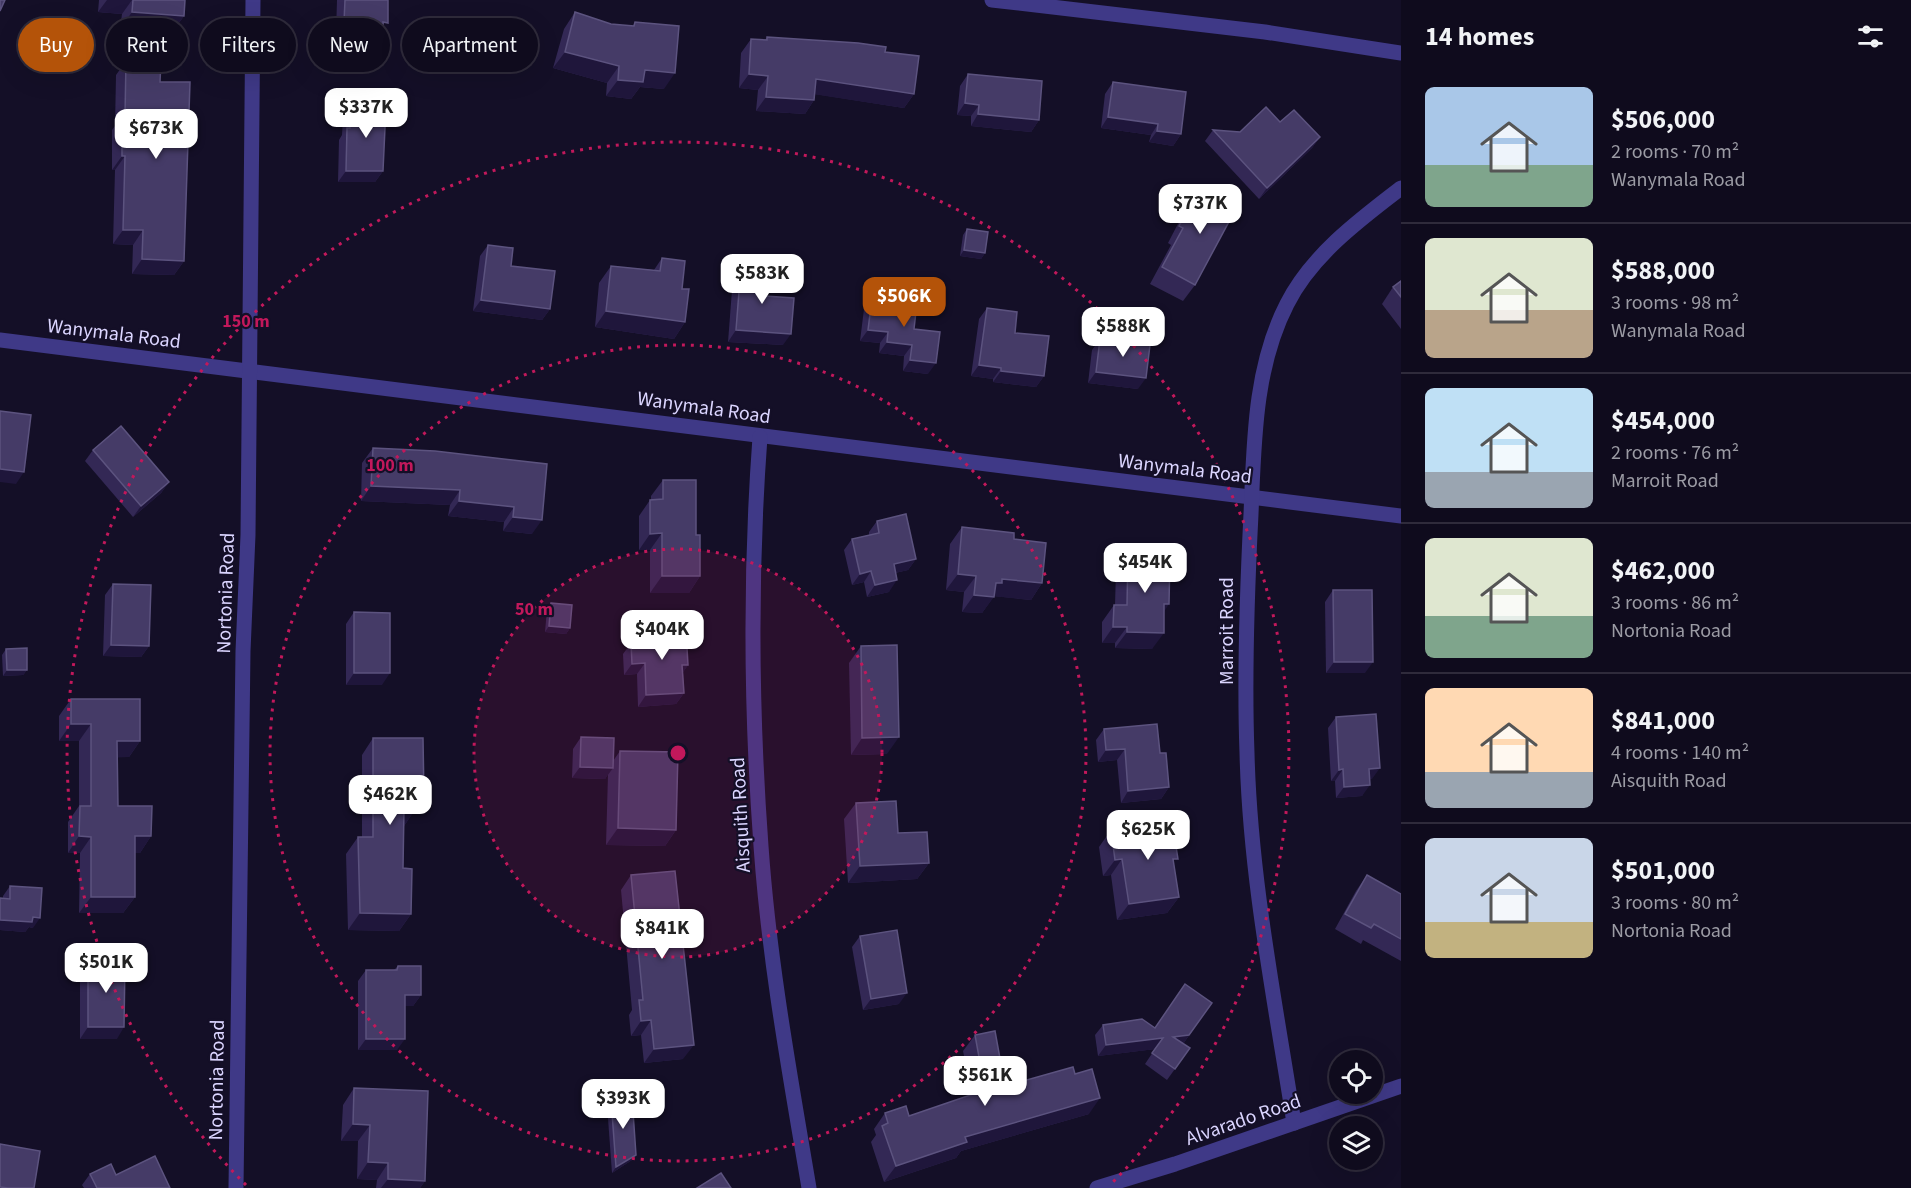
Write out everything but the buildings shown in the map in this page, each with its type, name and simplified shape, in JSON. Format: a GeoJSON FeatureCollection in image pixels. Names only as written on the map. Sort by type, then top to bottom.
{"type":"FeatureCollection","features":[{"type":"Feature","properties":{"kind":"street","name":"Nortonia Road"},"geometry":{"type":"LineString","coordinates":[[236,1188],[254,0]]}},
{"type":"Feature","properties":{"kind":"street"},"geometry":{"type":"LineString","coordinates":[[992,0],[1265,32],[1401,53]]}},
{"type":"Feature","properties":{"kind":"street","name":"Marroit Road"},"geometry":{"type":"LineString","coordinates":[[1294,1123],[1258,885],[1247,753],[1247,579],[1255,423],[1260,388],[1273,339],[1285,307],[1317,262],[1338,240],[1401,188]]}},
{"type":"Feature","properties":{"kind":"street","name":"Wanymala Road"},"geometry":{"type":"LineString","coordinates":[[0,340],[623,416],[760,436],[1401,516]]}},
{"type":"Feature","properties":{"kind":"street","name":"Aisquith Road"},"geometry":{"type":"LineString","coordinates":[[760,436],[756,486],[754,682],[761,846],[779,1002],[809,1188]]}},
{"type":"Feature","properties":{"kind":"street","name":"Alvarado Road"},"geometry":{"type":"LineString","coordinates":[[1097,1188],[1401,1086]]}}]}
